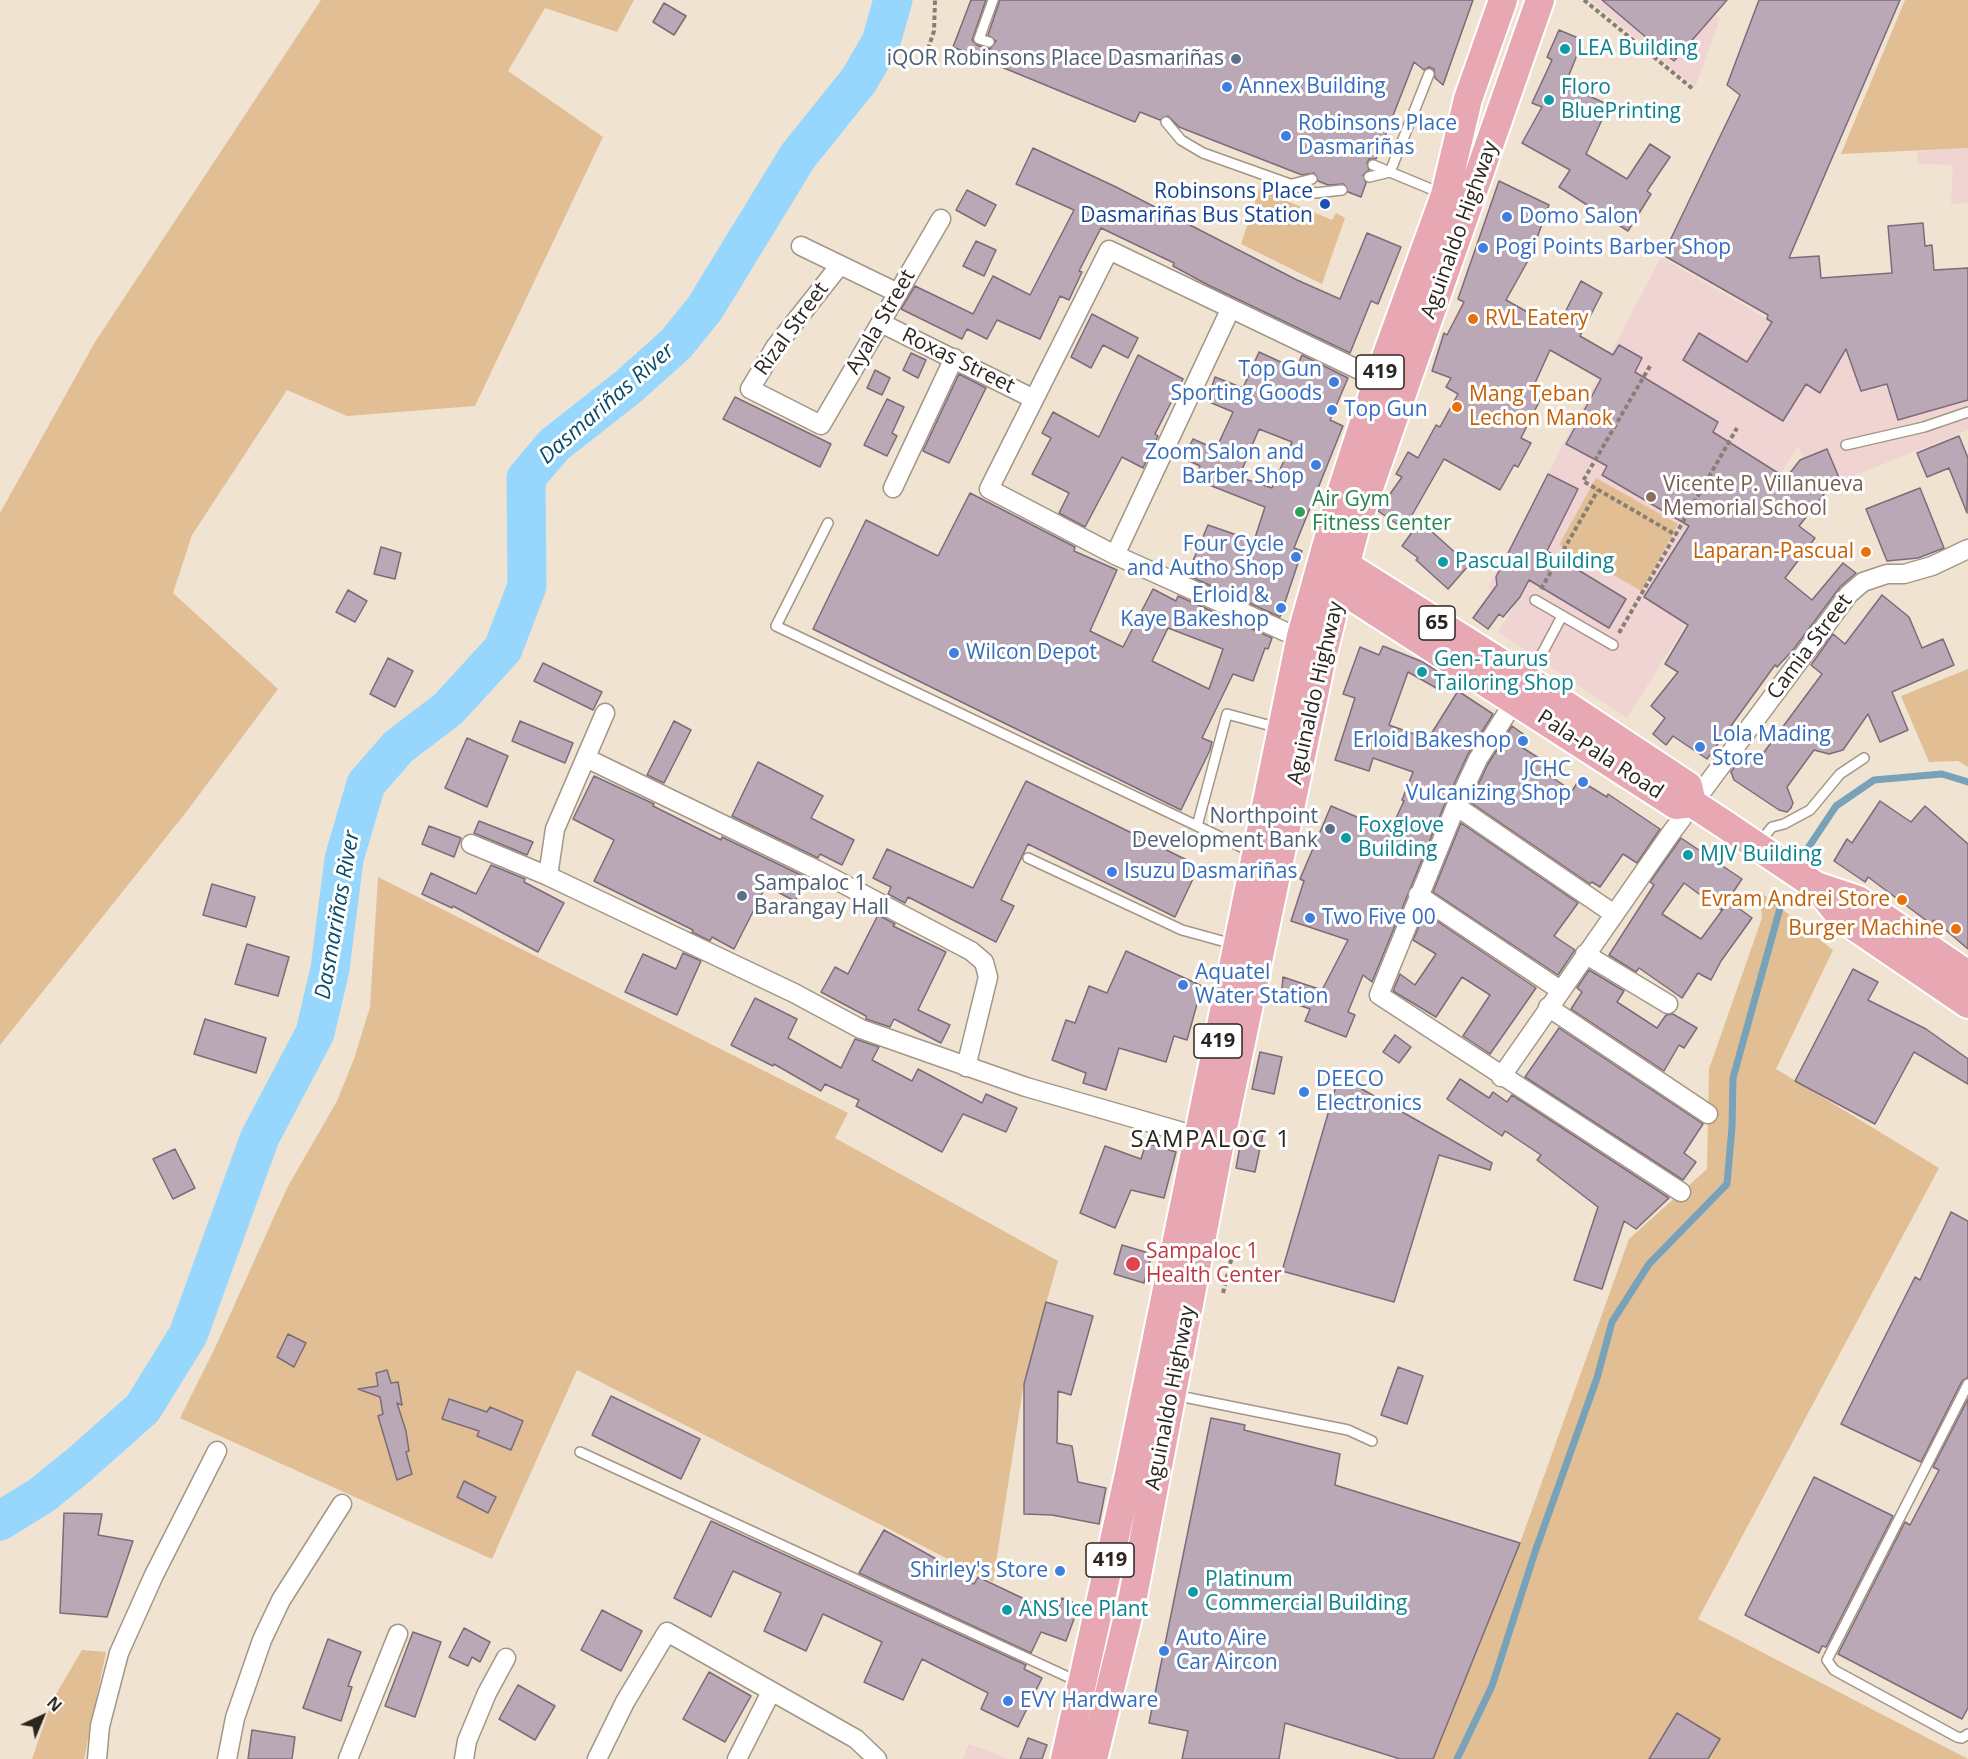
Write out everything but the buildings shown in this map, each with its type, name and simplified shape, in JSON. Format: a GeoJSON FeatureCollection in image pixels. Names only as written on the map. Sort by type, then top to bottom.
{"type":"FeatureCollection","features":[{"type":"Feature","properties":{"kind":"main road","name":"Aguinaldo Highway"},"geometry":{"type":"LineString","coordinates":[[1088,1742],[1083,1684],[1158,1393],[1249,949],[1321,661],[1335,573],[1378,379],[1445,195],[1468,99],[1503,0]]}},
{"type":"Feature","properties":{"kind":"main road","name":"Aguinaldo Highway"},"geometry":{"type":"LineString","coordinates":[[1249,949],[1257,854],[1301,636],[1335,573],[1357,522],[1540,0]]}},
{"type":"Feature","properties":{"kind":"main road"},"geometry":{"type":"LineString","coordinates":[[1445,195],[1456,206],[1463,220]]}},
{"type":"Feature","properties":{"kind":"main road","name":"Pala-Pala Road"},"geometry":{"type":"LineString","coordinates":[[1335,573],[1522,690],[1688,786],[1692,803],[1763,851],[1816,886],[1858,900],[1968,975]]}},
{"type":"Feature","properties":{"kind":"main road","name":"Pala-Pala Road"},"geometry":{"type":"LineString","coordinates":[[1816,886],[1842,918],[1968,1004]]}},
{"type":"Feature","properties":{"kind":"main road","name":"Aguinaldo Highway"},"geometry":{"type":"LineString","coordinates":[[1065,1759],[1088,1742],[1133,1596],[1158,1393]]}},
{"type":"Feature","properties":{"kind":"street","name":"Ayala Street"},"geometry":{"type":"LineString","coordinates":[[821,425],[941,219]]}},
{"type":"Feature","properties":{"kind":"street"},"geometry":{"type":"LineString","coordinates":[[801,246],[898,293]]}},
{"type":"Feature","properties":{"kind":"street"},"geometry":{"type":"LineString","coordinates":[[1301,636],[1286,632],[1115,555],[989,489],[1109,250],[1378,379]]}},
{"type":"Feature","properties":{"kind":"street","name":"Rizal Street"},"geometry":{"type":"LineString","coordinates":[[821,425],[750,389],[776,346],[840,265]]}},
{"type":"Feature","properties":{"kind":"street"},"geometry":{"type":"LineString","coordinates":[[1115,555],[1230,310]]}},
{"type":"Feature","properties":{"kind":"street","name":"Roxas Street"},"geometry":{"type":"LineString","coordinates":[[881,323],[1034,399]]}},
{"type":"Feature","properties":{"kind":"street"},"geometry":{"type":"LineString","coordinates":[[893,488],[954,358]]}},
{"type":"Feature","properties":{"kind":"street","name":"Camia Street"},"geometry":{"type":"LineString","coordinates":[[1501,1077],[1692,803],[1849,594],[1863,582],[1887,574],[1904,574],[1932,566],[1968,549]]}},
{"type":"Feature","properties":{"kind":"street"},"geometry":{"type":"LineString","coordinates":[[1522,690],[1478,759],[1456,806],[1379,996],[1681,1192]]}},
{"type":"Feature","properties":{"kind":"street"},"geometry":{"type":"LineString","coordinates":[[548,876],[555,829],[605,713]]}},
{"type":"Feature","properties":{"kind":"street"},"geometry":{"type":"LineString","coordinates":[[586,758],[817,870],[971,951],[984,962],[988,977],[966,1067]]}},
{"type":"Feature","properties":{"kind":"street"},"geometry":{"type":"LineString","coordinates":[[1456,806],[1614,914]]}},
{"type":"Feature","properties":{"kind":"street"},"geometry":{"type":"LineString","coordinates":[[471,844],[548,876],[794,993],[861,1029],[966,1067],[1209,1140]]}},
{"type":"Feature","properties":{"kind":"street"},"geometry":{"type":"LineString","coordinates":[[1418,895],[1560,990]]}},
{"type":"Feature","properties":{"kind":"street"},"geometry":{"type":"LineString","coordinates":[[1585,954],[1668,1004]]}},
{"type":"Feature","properties":{"kind":"street"},"geometry":{"type":"LineString","coordinates":[[1548,1007],[1708,1114]]}},
{"type":"Feature","properties":{"kind":"street"},"geometry":{"type":"LineString","coordinates":[[97,1759],[100,1726],[119,1653],[135,1614],[217,1451]]}},
{"type":"Feature","properties":{"kind":"street"},"geometry":{"type":"LineString","coordinates":[[227,1759],[235,1718],[262,1640],[281,1600],[342,1504]]}},
{"type":"Feature","properties":{"kind":"street"},"geometry":{"type":"LineString","coordinates":[[597,1759],[625,1702],[668,1632],[856,1739],[877,1759]]}},
{"type":"Feature","properties":{"kind":"street"},"geometry":{"type":"LineString","coordinates":[[348,1759],[398,1634]]}},
{"type":"Feature","properties":{"kind":"street"},"geometry":{"type":"LineString","coordinates":[[464,1759],[467,1740],[487,1693],[506,1658]]}},
{"type":"Feature","properties":{"kind":"street"},"geometry":{"type":"LineString","coordinates":[[737,1759],[771,1692]]}},
{"type":"Feature","properties":{"kind":"lane"},"geometry":{"type":"LineString","coordinates":[[989,42],[979,39],[993,0]]}},
{"type":"Feature","properties":{"kind":"lane"},"geometry":{"type":"LineString","coordinates":[[1390,172],[1429,74]]}},
{"type":"Feature","properties":{"kind":"lane"},"geometry":{"type":"LineString","coordinates":[[1166,123],[1181,140],[1203,153],[1315,193],[1342,190]]}},
{"type":"Feature","properties":{"kind":"lane"},"geometry":{"type":"LineString","coordinates":[[1373,165],[1445,195]]}},
{"type":"Feature","properties":{"kind":"lane"},"geometry":{"type":"LineString","coordinates":[[1369,177],[1390,172]]}},
{"type":"Feature","properties":{"kind":"lane"},"geometry":{"type":"LineString","coordinates":[[1292,184],[1312,179]]}},
{"type":"Feature","properties":{"kind":"lane"},"geometry":{"type":"LineString","coordinates":[[1846,445],[1924,427],[1968,412]]}},
{"type":"Feature","properties":{"kind":"lane"},"geometry":{"type":"LineString","coordinates":[[828,523],[776,626],[1257,854]]}},
{"type":"Feature","properties":{"kind":"lane"},"geometry":{"type":"LineString","coordinates":[[1535,600],[1612,645]]}},
{"type":"Feature","properties":{"kind":"lane"},"geometry":{"type":"LineString","coordinates":[[1522,690],[1562,616]]}},
{"type":"Feature","properties":{"kind":"lane"},"geometry":{"type":"LineString","coordinates":[[1197,825],[1227,714],[1282,729]]}},
{"type":"Feature","properties":{"kind":"lane"},"geometry":{"type":"LineString","coordinates":[[1763,851],[1772,827],[1784,824],[1810,810],[1840,774],[1864,758]]}},
{"type":"Feature","properties":{"kind":"lane"},"geometry":{"type":"LineString","coordinates":[[1028,858],[1182,930],[1249,949]]}},
{"type":"Feature","properties":{"kind":"lane"},"geometry":{"type":"LineString","coordinates":[[1968,1384],[1827,1660],[1834,1670],[1957,1737],[1962,1738],[1968,1734]]}},
{"type":"Feature","properties":{"kind":"lane"},"geometry":{"type":"LineString","coordinates":[[1158,1393],[1348,1430],[1372,1442]]}},
{"type":"Feature","properties":{"kind":"lane"},"geometry":{"type":"LineString","coordinates":[[580,1452],[1083,1684]]}},
{"type":"Feature","properties":{"kind":"path"},"geometry":{"type":"LineString","coordinates":[[928,49],[934,31],[935,0]]}},
{"type":"Feature","properties":{"kind":"path"},"geometry":{"type":"LineString","coordinates":[[1584,0],[1693,89]]}},
{"type":"Feature","properties":{"kind":"path"},"geometry":{"type":"LineString","coordinates":[[1650,366],[1583,481],[1676,535]]}},
{"type":"Feature","properties":{"kind":"path"},"geometry":{"type":"LineString","coordinates":[[1612,645],[1737,428]]}},
{"type":"Feature","properties":{"kind":"path"},"geometry":{"type":"LineString","coordinates":[[1535,600],[1598,490]]}},
{"type":"Feature","properties":{"kind":"path"},"geometry":{"type":"LineString","coordinates":[[1223,1293],[1232,1256]]}},
{"type":"Feature","properties":{"kind":"shaded area"},"geometry":{"type":"Polygon","coordinates":[[[321,0],[634,0],[617,32],[545,8],[508,71],[603,137],[475,406],[347,416],[287,390],[192,535],[173,593],[278,689],[187,811],[0,1045],[0,513],[95,342],[321,0]]]}},
{"type":"Feature","properties":{"kind":"shaded area"},"geometry":{"type":"Polygon","coordinates":[[[1590,0],[1698,0],[1720,19],[1695,87],[1590,0]]]}},
{"type":"Feature","properties":{"kind":"shaded area"},"geometry":{"type":"Polygon","coordinates":[[[1905,0],[1968,0],[1968,148],[1841,154],[1905,0]]]}},
{"type":"Feature","properties":{"kind":"shaded area"},"geometry":{"type":"Polygon","coordinates":[[[1968,148],[1968,203],[1951,204],[1953,165],[1917,164],[1918,151],[1968,148]]]}},
{"type":"Feature","properties":{"kind":"shaded area"},"geometry":{"type":"Polygon","coordinates":[[[1261,184],[1282,192],[1280,198],[1332,220],[1336,213],[1345,218],[1322,284],[1241,244],[1261,184]]]}},
{"type":"Feature","properties":{"kind":"shaded area","name":"Vicente P. Villanueva Memorial School"},"geometry":{"type":"Polygon","coordinates":[[[1661,257],[1846,365],[1798,446],[1627,718],[1498,632],[1515,604],[1488,588],[1661,257]]]}},
{"type":"Feature","properties":{"kind":"shaded area"},"geometry":{"type":"Polygon","coordinates":[[[1968,268],[1968,430],[1816,491],[1798,446],[1846,365],[1767,319],[1784,281],[1968,268]]]}},
{"type":"Feature","properties":{"kind":"shaded area"},"geometry":{"type":"Polygon","coordinates":[[[1596,478],[1678,524],[1642,591],[1559,545],[1596,478]]]}},
{"type":"Feature","properties":{"kind":"shaded area"},"geometry":{"type":"Polygon","coordinates":[[[1968,669],[1968,767],[1958,761],[1929,762],[1901,696],[1968,669]]]}},
{"type":"Feature","properties":{"kind":"shaded area"},"geometry":{"type":"Polygon","coordinates":[[[378,877],[848,1113],[835,1138],[1058,1261],[1024,1382],[993,1582],[577,1370],[492,1559],[180,1418],[215,1348],[287,1188],[337,1101],[354,1059],[370,1007],[378,877]]]}},
{"type":"Feature","properties":{"kind":"shaded area"},"geometry":{"type":"Polygon","coordinates":[[[1759,891],[1833,950],[1776,1069],[1939,1168],[1698,1619],[1968,1759],[1433,1759],[1520,1543],[1629,1239],[1707,1169],[1709,1069],[1762,918],[1759,891]]]}},
{"type":"Feature","properties":{"kind":"shaded area"},"geometry":{"type":"Polygon","coordinates":[[[82,1650],[106,1652],[84,1759],[32,1759],[52,1701],[82,1650]]]}},
{"type":"Feature","properties":{"kind":"shaded area"},"geometry":{"type":"Polygon","coordinates":[[[969,1744],[997,1754],[1008,1759],[963,1759],[969,1744]]]}},
{"type":"Feature","properties":{"kind":"waterway","name":"Dasmariñas River"},"geometry":{"type":"LineString","coordinates":[[0,1521],[42,1495],[143,1408],[188,1335],[260,1137],[315,1033],[330,969],[344,859],[366,784],[398,747],[448,709],[503,649],[527,586],[526,478],[554,445],[629,386],[676,344],[705,308],[798,156],[859,80],[881,42],[893,0]]}},
{"type":"Feature","properties":{"kind":"waterway"},"geometry":{"type":"LineString","coordinates":[[1806,851],[1836,806],[1874,780],[1942,774],[1968,782]]}},
{"type":"Feature","properties":{"kind":"waterway"},"geometry":{"type":"LineString","coordinates":[[1457,1759],[1492,1686],[1536,1549],[1597,1378],[1612,1322],[1649,1264],[1727,1184],[1733,1078],[1782,901]]}},
{"type":"Feature","properties":{"kind":"place","name":"LEA Building"},"geometry":{"type":"Point","coordinates":[1565,49]}},
{"type":"Feature","properties":{"kind":"place","name":"iQOR Robinsons Place Dasmariñas"},"geometry":{"type":"Point","coordinates":[1236,59]}},
{"type":"Feature","properties":{"kind":"place","name":"Annex Building"},"geometry":{"type":"Point","coordinates":[1227,87]}},
{"type":"Feature","properties":{"kind":"place","name":"Floro BluePrinting"},"geometry":{"type":"Point","coordinates":[1549,100]}},
{"type":"Feature","properties":{"kind":"place","name":"Robinsons Place Dasmariñas"},"geometry":{"type":"Point","coordinates":[1286,136]}},
{"type":"Feature","properties":{"kind":"place","name":"Robinsons Place Dasmariñas Bus Station"},"geometry":{"type":"Point","coordinates":[1325,204]}},
{"type":"Feature","properties":{"kind":"place","name":"Domo Salon"},"geometry":{"type":"Point","coordinates":[1507,217]}},
{"type":"Feature","properties":{"kind":"place","name":"Pogi Points Barber Shop"},"geometry":{"type":"Point","coordinates":[1483,248]}},
{"type":"Feature","properties":{"kind":"place","name":"RVL Eatery"},"geometry":{"type":"Point","coordinates":[1473,319]}},
{"type":"Feature","properties":{"kind":"place","name":"Top Gun Sporting Goods"},"geometry":{"type":"Point","coordinates":[1334,382]}},
{"type":"Feature","properties":{"kind":"place","name":"Mang Teban Lechon Manok"},"geometry":{"type":"Point","coordinates":[1457,407]}},
{"type":"Feature","properties":{"kind":"place","name":"Top Gun"},"geometry":{"type":"Point","coordinates":[1332,410]}},
{"type":"Feature","properties":{"kind":"place","name":"Zoom Salon and Barber Shop"},"geometry":{"type":"Point","coordinates":[1316,465]}},
{"type":"Feature","properties":{"kind":"place","name":"Vicente P. Villanueva Memorial School"},"geometry":{"type":"Point","coordinates":[1651,497]}},
{"type":"Feature","properties":{"kind":"place","name":"Air Gym Fitness Center"},"geometry":{"type":"Point","coordinates":[1300,512]}},
{"type":"Feature","properties":{"kind":"place","name":"Laparan-Pascual"},"geometry":{"type":"Point","coordinates":[1866,552]}},
{"type":"Feature","properties":{"kind":"place","name":"Four Cycle and Autho Shop"},"geometry":{"type":"Point","coordinates":[1296,557]}},
{"type":"Feature","properties":{"kind":"place","name":"Pascual Building"},"geometry":{"type":"Point","coordinates":[1443,562]}},
{"type":"Feature","properties":{"kind":"place","name":"Erloid & Kaye Bakeshop"},"geometry":{"type":"Point","coordinates":[1281,608]}},
{"type":"Feature","properties":{"kind":"place","name":"Wilcon Depot"},"geometry":{"type":"Point","coordinates":[954,653]}},
{"type":"Feature","properties":{"kind":"place","name":"Gen-Taurus Tailoring Shop"},"geometry":{"type":"Point","coordinates":[1422,672]}},
{"type":"Feature","properties":{"kind":"place","name":"Erloid Bakeshop"},"geometry":{"type":"Point","coordinates":[1523,741]}},
{"type":"Feature","properties":{"kind":"place","name":"Lola Mading Store"},"geometry":{"type":"Point","coordinates":[1700,747]}},
{"type":"Feature","properties":{"kind":"place","name":"JCHC Vulcanizing Shop"},"geometry":{"type":"Point","coordinates":[1583,782]}},
{"type":"Feature","properties":{"kind":"place","name":"Northpoint Development Bank"},"geometry":{"type":"Point","coordinates":[1330,829]}},
{"type":"Feature","properties":{"kind":"place","name":"Foxglove Building"},"geometry":{"type":"Point","coordinates":[1346,838]}},
{"type":"Feature","properties":{"kind":"place","name":"MJV Building"},"geometry":{"type":"Point","coordinates":[1688,855]}},
{"type":"Feature","properties":{"kind":"place","name":"Isuzu Dasmariñas"},"geometry":{"type":"Point","coordinates":[1112,872]}},
{"type":"Feature","properties":{"kind":"place","name":"Sampaloc 1 Barangay Hall"},"geometry":{"type":"Point","coordinates":[742,896]}},
{"type":"Feature","properties":{"kind":"place","name":"Evram Andrei Store"},"geometry":{"type":"Point","coordinates":[1902,900]}},
{"type":"Feature","properties":{"kind":"place","name":"Two Five 00"},"geometry":{"type":"Point","coordinates":[1310,918]}},
{"type":"Feature","properties":{"kind":"place","name":"Burger Machine"},"geometry":{"type":"Point","coordinates":[1956,929]}},
{"type":"Feature","properties":{"kind":"place","name":"Aquatel Water Station"},"geometry":{"type":"Point","coordinates":[1183,985]}},
{"type":"Feature","properties":{"kind":"place","name":"DEECO Electronics"},"geometry":{"type":"Point","coordinates":[1304,1092]}},
{"type":"Feature","properties":{"kind":"place","name":"Sampaloc 1 Health Center"},"geometry":{"type":"Point","coordinates":[1133,1264]}},
{"type":"Feature","properties":{"kind":"place","name":"Shirley's Store"},"geometry":{"type":"Point","coordinates":[1060,1571]}},
{"type":"Feature","properties":{"kind":"place","name":"Platinum Commercial Building"},"geometry":{"type":"Point","coordinates":[1193,1592]}},
{"type":"Feature","properties":{"kind":"place","name":"ANS Ice Plant"},"geometry":{"type":"Point","coordinates":[1007,1610]}},
{"type":"Feature","properties":{"kind":"place","name":"Auto Aire Car Aircon"},"geometry":{"type":"Point","coordinates":[1164,1651]}},
{"type":"Feature","properties":{"kind":"place","name":"EVY Hardware"},"geometry":{"type":"Point","coordinates":[1008,1701]}},
{"type":"Feature","properties":{"kind":"district","name":"SAMPALOC 1"},"geometry":{"type":"Point","coordinates":[1211,1140]}}]}
